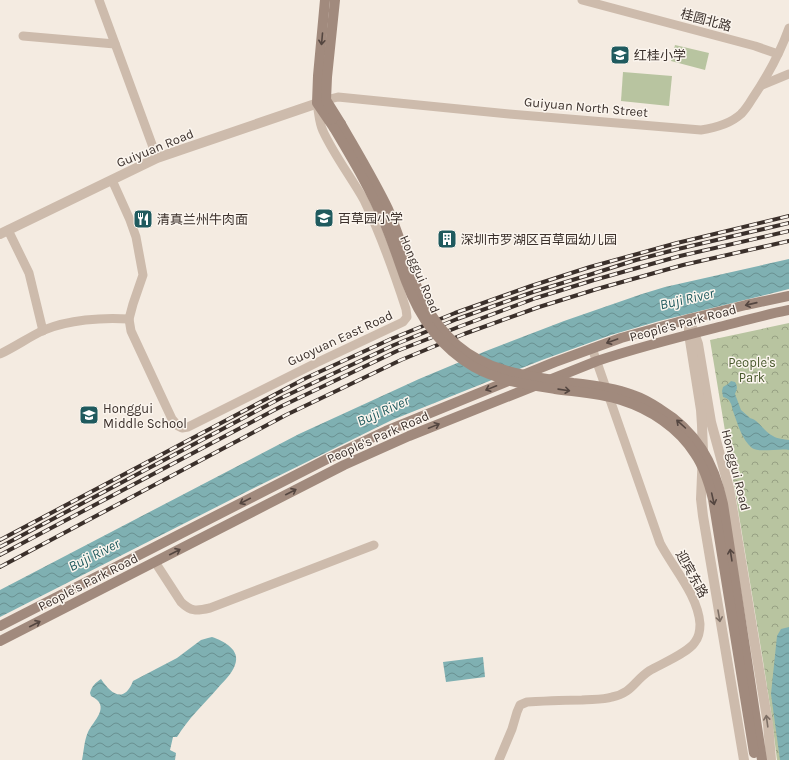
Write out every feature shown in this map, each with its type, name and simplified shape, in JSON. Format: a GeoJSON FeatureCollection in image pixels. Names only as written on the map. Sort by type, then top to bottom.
{"type":"FeatureCollection","features":[{"type":"Feature","properties":{"kind":"main road"},"geometry":{"type":"LineString","coordinates":[[321,101],[318,76],[325,0]]}},
{"type":"Feature","properties":{"kind":"main road"},"geometry":{"type":"LineString","coordinates":[[321,101],[327,77],[335,0]]}},
{"type":"Feature","properties":{"kind":"main road","name":"Honggui Road"},"geometry":{"type":"LineString","coordinates":[[321,101],[368,172],[388,210],[414,279],[430,314],[457,345],[480,361],[512,373],[573,382],[633,395],[647,401],[669,414],[681,424],[700,445],[715,475],[723,504],[762,760]]}},
{"type":"Feature","properties":{"kind":"main road","name":"Honggui Road"},"geometry":{"type":"LineString","coordinates":[[338,126],[375,201],[393,244],[408,287],[420,312],[426,323],[448,347],[476,368],[508,380],[525,384],[598,394],[639,406],[661,419],[677,432],[696,455],[710,485],[713,499],[755,760]]}},
{"type":"Feature","properties":{"kind":"main road","name":"People's Park Road"},"geometry":{"type":"LineString","coordinates":[[0,626],[386,431],[555,362],[621,338],[689,319],[789,296]]}},
{"type":"Feature","properties":{"kind":"main road","name":"People's Park Road"},"geometry":{"type":"LineString","coordinates":[[0,641],[344,465],[424,430],[597,361],[692,334],[789,310]]}},
{"type":"Feature","properties":{"kind":"street"},"geometry":{"type":"LineString","coordinates":[[99,0],[158,158]]}},
{"type":"Feature","properties":{"kind":"street","name":"桂圆北路"},"geometry":{"type":"LineString","coordinates":[[582,0],[755,46],[778,54]]}},
{"type":"Feature","properties":{"kind":"street","name":"Guiyuan North Street"},"geometry":{"type":"LineString","coordinates":[[321,101],[338,97],[509,114],[701,130],[718,127],[741,114],[762,85],[788,33]]}},
{"type":"Feature","properties":{"kind":"street"},"geometry":{"type":"LineString","coordinates":[[23,36],[115,44]]}},
{"type":"Feature","properties":{"kind":"street"},"geometry":{"type":"LineString","coordinates":[[762,85],[789,74]]}},
{"type":"Feature","properties":{"kind":"street","name":"Guiyuan Road"},"geometry":{"type":"LineString","coordinates":[[4,232],[158,158],[321,101]]}},
{"type":"Feature","properties":{"kind":"street","name":"Guoyuan East Road"},"geometry":{"type":"LineString","coordinates":[[129,319],[131,331],[172,419],[182,428],[188,428],[316,363],[403,322],[407,317],[406,309],[379,233],[355,184],[323,130],[321,101]]}},
{"type":"Feature","properties":{"kind":"street"},"geometry":{"type":"LineString","coordinates":[[0,354],[43,330],[61,325],[82,321],[116,318],[129,319],[143,275],[136,237],[112,180]]}},
{"type":"Feature","properties":{"kind":"street"},"geometry":{"type":"LineString","coordinates":[[4,232],[29,273],[43,330]]}},
{"type":"Feature","properties":{"kind":"street","name":"Honggui Road"},"geometry":{"type":"LineString","coordinates":[[689,319],[701,410],[703,452],[701,499],[703,516],[744,760]]}},
{"type":"Feature","properties":{"kind":"street","name":"Honggui Road"},"geometry":{"type":"LineString","coordinates":[[692,334],[698,344],[711,422],[730,488],[772,760]]}},
{"type":"Feature","properties":{"kind":"street","name":"迎宾东路"},"geometry":{"type":"LineString","coordinates":[[499,760],[520,705],[527,702],[606,699],[623,694],[648,672],[679,655],[690,647],[696,642],[699,633],[700,624],[697,611],[689,591],[665,554],[660,543],[592,348]]}},
{"type":"Feature","properties":{"kind":"street"},"geometry":{"type":"LineString","coordinates":[[155,562],[181,602],[191,610],[197,610],[210,608],[374,545]]}},
{"type":"Feature","properties":{"kind":"green space"},"geometry":{"type":"Polygon","coordinates":[[[675,45],[709,53],[705,70],[671,61],[675,45]]]}},
{"type":"Feature","properties":{"kind":"green space"},"geometry":{"type":"Polygon","coordinates":[[[623,72],[672,76],[669,106],[621,101],[623,72]]]}},
{"type":"Feature","properties":{"kind":"green space","name":"People's Park"},"geometry":{"type":"Polygon","coordinates":[[[789,323],[789,760],[777,760],[763,661],[710,340],[789,323]]]}},
{"type":"Feature","properties":{"kind":"water","name":"Buji River"},"geometry":{"type":"Polygon","coordinates":[[[789,259],[789,289],[659,321],[611,335],[542,360],[392,420],[250,490],[0,617],[0,590],[299,434],[419,379],[564,321],[642,294],[665,287],[789,259]]]}},
{"type":"Feature","properties":{"kind":"water"},"geometry":{"type":"Polygon","coordinates":[[[731,381],[735,382],[737,385],[735,394],[741,410],[776,438],[789,440],[789,450],[759,450],[748,445],[740,431],[730,401],[723,397],[723,387],[731,381]]]}},
{"type":"Feature","properties":{"kind":"water"},"geometry":{"type":"Polygon","coordinates":[[[789,627],[789,760],[780,760],[771,694],[777,636],[781,629],[789,627]]]}},
{"type":"Feature","properties":{"kind":"water"},"geometry":{"type":"Polygon","coordinates":[[[212,637],[222,641],[234,651],[236,655],[235,665],[232,672],[191,718],[177,737],[173,737],[170,750],[176,753],[175,760],[82,760],[88,732],[101,709],[100,704],[91,696],[90,693],[95,683],[101,679],[113,692],[122,694],[126,692],[133,681],[177,658],[201,640],[212,637]]]}},
{"type":"Feature","properties":{"kind":"water"},"geometry":{"type":"Polygon","coordinates":[[[483,657],[485,677],[446,682],[443,662],[483,657]]]}},
{"type":"Feature","properties":{"kind":"railway"},"geometry":{"type":"LineString","coordinates":[[0,540],[306,378],[391,339],[455,313],[590,267],[677,243],[789,216]]}},
{"type":"Feature","properties":{"kind":"railway"},"geometry":{"type":"LineString","coordinates":[[0,547],[279,399],[394,345],[457,319],[533,292],[636,260],[789,223]]}},
{"type":"Feature","properties":{"kind":"railway"},"geometry":{"type":"LineString","coordinates":[[0,555],[282,406],[397,351],[536,298],[594,280],[680,256],[789,231]]}},
{"type":"Feature","properties":{"kind":"railway"},"geometry":{"type":"LineString","coordinates":[[0,567],[286,415],[401,360],[464,334],[539,307],[597,289],[683,265],[789,241]]}},
{"type":"Feature","properties":{"kind":"place","name":"红桂小学"},"geometry":{"type":"Point","coordinates":[620,55]}},
{"type":"Feature","properties":{"kind":"place","name":"百草园小学"},"geometry":{"type":"Point","coordinates":[324,218]}},
{"type":"Feature","properties":{"kind":"place","name":"清真兰州牛肉面"},"geometry":{"type":"Point","coordinates":[143,219]}},
{"type":"Feature","properties":{"kind":"place","name":"深圳市罗湖区百草园幼儿园"},"geometry":{"type":"Point","coordinates":[447,239]}},
{"type":"Feature","properties":{"kind":"place","name":"Honggui Middle School"},"geometry":{"type":"Point","coordinates":[89,415]}}]}
